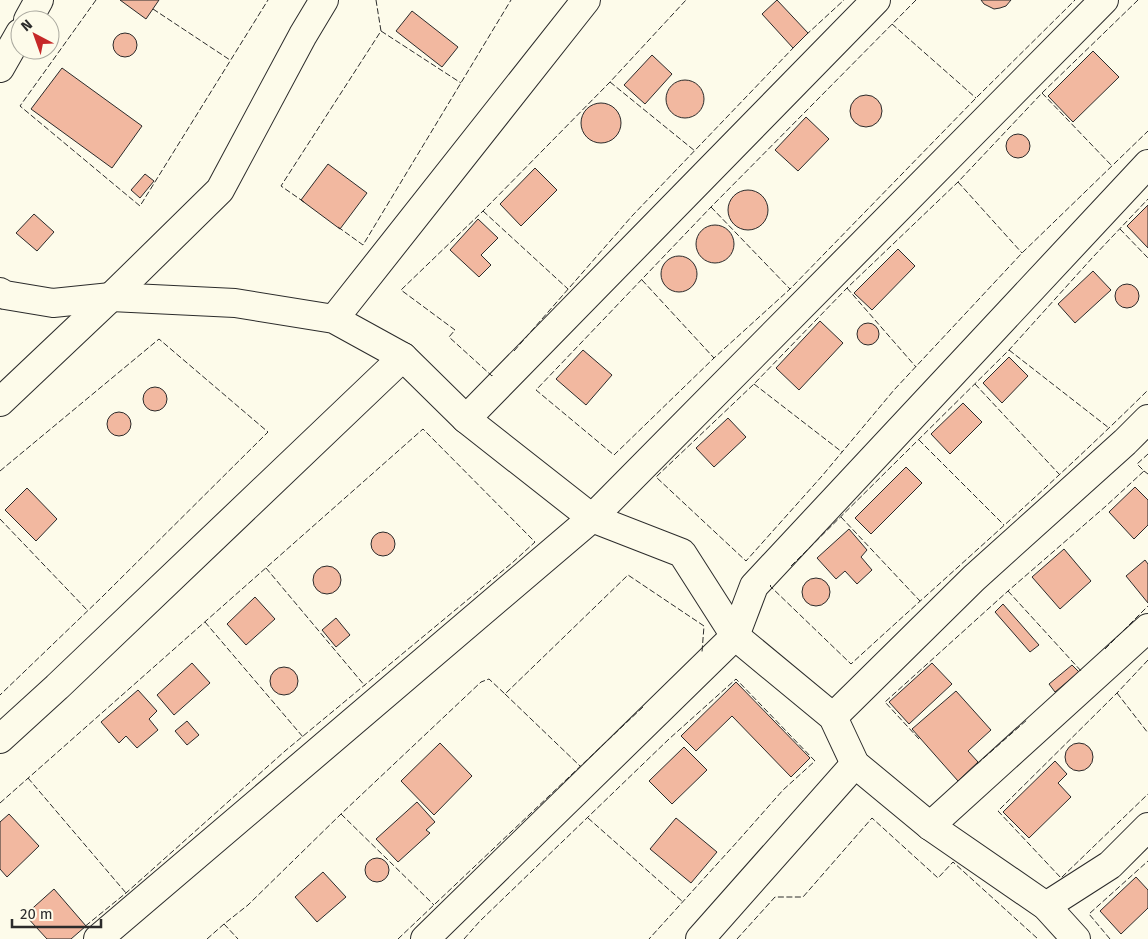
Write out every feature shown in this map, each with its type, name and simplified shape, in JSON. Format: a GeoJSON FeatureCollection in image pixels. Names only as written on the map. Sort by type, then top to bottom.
{"type":"FeatureCollection","features":[{"type":"Feature","properties":{"kind":"street"},"geometry":{"type":"LineString","coordinates":[[0,402],[112,297],[220,190],[303,35],[324,0]]}},
{"type":"Feature","properties":{"kind":"street"},"geometry":{"type":"LineString","coordinates":[[334,320],[586,0]]}},
{"type":"Feature","properties":{"kind":"street"},"geometry":{"type":"LineString","coordinates":[[466,419],[876,0]]}},
{"type":"Feature","properties":{"kind":"street"},"geometry":{"type":"LineString","coordinates":[[98,939],[592,518],[1104,0]]}},
{"type":"Feature","properties":{"kind":"street"},"geometry":{"type":"LineString","coordinates":[[0,68],[10,50]]}},
{"type":"Feature","properties":{"kind":"street"},"geometry":{"type":"LineString","coordinates":[[425,939],[735,636],[754,586],[1148,164]]}},
{"type":"Feature","properties":{"kind":"street"},"geometry":{"type":"LineString","coordinates":[[0,292],[5,296],[53,302],[112,297],[235,302],[334,320],[403,357],[466,419],[592,518],[682,553],[735,636],[833,717],[855,764],[930,826],[1046,906],[1076,939]]}},
{"type":"Feature","properties":{"kind":"street"},"geometry":{"type":"LineString","coordinates":[[0,739],[403,357]]}},
{"type":"Feature","properties":{"kind":"street"},"geometry":{"type":"LineString","coordinates":[[833,717],[974,578],[1148,419]]}},
{"type":"Feature","properties":{"kind":"street"},"geometry":{"type":"LineString","coordinates":[[930,826],[1148,628]]}},
{"type":"Feature","properties":{"kind":"street"},"geometry":{"type":"LineString","coordinates":[[700,939],[855,764]]}},
{"type":"Feature","properties":{"kind":"street"},"geometry":{"type":"LineString","coordinates":[[1046,906],[1110,865],[1148,828]]}},
{"type":"Feature","properties":{"kind":"building"},"geometry":{"type":"Polygon","coordinates":[[[120,0],[159,0],[146,19],[120,0]]]}},
{"type":"Feature","properties":{"kind":"building"},"geometry":{"type":"Polygon","coordinates":[[[777,0],[808,33],[793,48],[762,14],[777,0]]]}},
{"type":"Feature","properties":{"kind":"building"},"geometry":{"type":"Polygon","coordinates":[[[981,0],[1011,0],[1006,6],[994,9],[984,4],[981,0]]]}},
{"type":"Feature","properties":{"kind":"building"},"geometry":{"type":"Polygon","coordinates":[[[412,11],[458,47],[442,67],[396,31],[412,11]]]}},
{"type":"Feature","properties":{"kind":"building"},"geometry":{"type":"Polygon","coordinates":[[[125,33],[134,36],[137,45],[134,54],[125,57],[116,54],[113,45],[116,36],[125,33]]]}},
{"type":"Feature","properties":{"kind":"building"},"geometry":{"type":"Polygon","coordinates":[[[1093,51],[1119,77],[1073,122],[1048,96],[1093,51]]]}},
{"type":"Feature","properties":{"kind":"building"},"geometry":{"type":"Polygon","coordinates":[[[652,55],[672,74],[645,104],[624,85],[652,55]]]}},
{"type":"Feature","properties":{"kind":"building"},"geometry":{"type":"Polygon","coordinates":[[[62,68],[142,126],[112,168],[31,109],[62,68]]]}},
{"type":"Feature","properties":{"kind":"building"},"geometry":{"type":"Polygon","coordinates":[[[685,80],[698,86],[704,99],[698,112],[685,118],[672,112],[666,99],[672,86],[685,80]]]}},
{"type":"Feature","properties":{"kind":"building"},"geometry":{"type":"Polygon","coordinates":[[[866,95],[872,96],[877,100],[881,105],[881,117],[877,122],[872,126],[866,127],[860,126],[855,122],[851,117],[850,111],[851,105],[855,100],[860,96],[866,95]]]}},
{"type":"Feature","properties":{"kind":"building"},"geometry":{"type":"Polygon","coordinates":[[[605,103],[612,106],[618,112],[621,123],[620,131],[612,140],[605,143],[597,143],[590,140],[582,131],[581,119],[584,112],[593,104],[605,103]]]}},
{"type":"Feature","properties":{"kind":"building"},"geometry":{"type":"Polygon","coordinates":[[[806,117],[829,139],[798,171],[775,150],[806,117]]]}},
{"type":"Feature","properties":{"kind":"building"},"geometry":{"type":"Polygon","coordinates":[[[1018,134],[1027,137],[1030,146],[1027,155],[1018,158],[1009,155],[1006,146],[1009,137],[1018,134]]]}},
{"type":"Feature","properties":{"kind":"building"},"geometry":{"type":"Polygon","coordinates":[[[328,164],[367,193],[340,229],[301,200],[328,164]]]}},
{"type":"Feature","properties":{"kind":"building"},"geometry":{"type":"Polygon","coordinates":[[[535,168],[557,190],[521,226],[500,204],[535,168]]]}},
{"type":"Feature","properties":{"kind":"building"},"geometry":{"type":"Polygon","coordinates":[[[145,174],[154,181],[140,198],[131,190],[145,174]]]}},
{"type":"Feature","properties":{"kind":"building"},"geometry":{"type":"Polygon","coordinates":[[[752,190],[759,193],[765,199],[768,210],[767,218],[759,227],[752,230],[744,230],[737,227],[729,218],[728,206],[731,199],[740,191],[752,190]]]}},
{"type":"Feature","properties":{"kind":"building"},"geometry":{"type":"Polygon","coordinates":[[[1148,205],[1148,248],[1127,226],[1148,205]]]}},
{"type":"Feature","properties":{"kind":"building"},"geometry":{"type":"Polygon","coordinates":[[[34,214],[54,232],[37,251],[16,233],[34,214]]]}},
{"type":"Feature","properties":{"kind":"building"},"geometry":{"type":"Polygon","coordinates":[[[478,219],[498,238],[481,255],[491,265],[479,277],[450,250],[478,219]]]}},
{"type":"Feature","properties":{"kind":"building"},"geometry":{"type":"Polygon","coordinates":[[[715,225],[728,231],[734,244],[728,257],[715,263],[702,257],[696,244],[702,231],[715,225]]]}},
{"type":"Feature","properties":{"kind":"building"},"geometry":{"type":"Polygon","coordinates":[[[898,249],[915,266],[872,310],[854,293],[898,249]]]}},
{"type":"Feature","properties":{"kind":"building"},"geometry":{"type":"Polygon","coordinates":[[[679,256],[691,262],[697,274],[691,286],[679,292],[667,286],[661,274],[667,262],[679,256]]]}},
{"type":"Feature","properties":{"kind":"building"},"geometry":{"type":"Polygon","coordinates":[[[1093,271],[1111,290],[1075,323],[1058,304],[1093,271]]]}},
{"type":"Feature","properties":{"kind":"building"},"geometry":{"type":"Polygon","coordinates":[[[1127,284],[1135,288],[1139,296],[1135,304],[1127,308],[1119,304],[1115,296],[1119,288],[1127,284]]]}},
{"type":"Feature","properties":{"kind":"building"},"geometry":{"type":"Polygon","coordinates":[[[820,321],[843,343],[799,390],[776,368],[820,321]]]}},
{"type":"Feature","properties":{"kind":"building"},"geometry":{"type":"Polygon","coordinates":[[[868,323],[876,326],[879,334],[876,342],[868,345],[860,342],[857,334],[860,326],[868,323]]]}},
{"type":"Feature","properties":{"kind":"building"},"geometry":{"type":"Polygon","coordinates":[[[583,350],[612,375],[586,405],[556,379],[583,350]]]}},
{"type":"Feature","properties":{"kind":"building"},"geometry":{"type":"Polygon","coordinates":[[[1009,357],[1028,376],[1002,403],[983,383],[1009,357]]]}},
{"type":"Feature","properties":{"kind":"building"},"geometry":{"type":"Polygon","coordinates":[[[155,387],[164,390],[167,399],[164,408],[155,411],[146,408],[143,399],[146,390],[155,387]]]}},
{"type":"Feature","properties":{"kind":"building"},"geometry":{"type":"Polygon","coordinates":[[[963,403],[982,422],[950,454],[931,434],[963,403]]]}},
{"type":"Feature","properties":{"kind":"building"},"geometry":{"type":"Polygon","coordinates":[[[119,412],[128,415],[131,424],[128,433],[119,436],[110,433],[107,424],[110,415],[119,412]]]}},
{"type":"Feature","properties":{"kind":"building"},"geometry":{"type":"Polygon","coordinates":[[[728,418],[746,437],[714,467],[696,448],[728,418]]]}},
{"type":"Feature","properties":{"kind":"building"},"geometry":{"type":"Polygon","coordinates":[[[906,467],[922,483],[871,534],[855,518],[906,467]]]}},
{"type":"Feature","properties":{"kind":"building"},"geometry":{"type":"Polygon","coordinates":[[[1135,487],[1148,500],[1148,525],[1134,539],[1109,512],[1135,487]]]}},
{"type":"Feature","properties":{"kind":"building"},"geometry":{"type":"Polygon","coordinates":[[[27,488],[57,519],[36,541],[5,510],[27,488]]]}},
{"type":"Feature","properties":{"kind":"building"},"geometry":{"type":"Polygon","coordinates":[[[849,529],[867,550],[861,557],[872,570],[857,584],[845,571],[836,579],[817,558],[849,529]]]}},
{"type":"Feature","properties":{"kind":"building"},"geometry":{"type":"Polygon","coordinates":[[[383,532],[392,535],[395,544],[392,553],[383,556],[374,553],[371,544],[374,535],[383,532]]]}},
{"type":"Feature","properties":{"kind":"building"},"geometry":{"type":"Polygon","coordinates":[[[1064,549],[1091,581],[1060,609],[1032,577],[1064,549]]]}},
{"type":"Feature","properties":{"kind":"building"},"geometry":{"type":"Polygon","coordinates":[[[1145,560],[1148,564],[1148,603],[1126,576],[1145,560]]]}},
{"type":"Feature","properties":{"kind":"building"},"geometry":{"type":"Polygon","coordinates":[[[327,566],[337,570],[341,580],[337,590],[327,594],[317,590],[313,580],[317,570],[327,566]]]}},
{"type":"Feature","properties":{"kind":"building"},"geometry":{"type":"Polygon","coordinates":[[[816,578],[826,582],[830,592],[826,602],[816,606],[806,602],[802,592],[806,582],[816,578]]]}},
{"type":"Feature","properties":{"kind":"building"},"geometry":{"type":"Polygon","coordinates":[[[255,597],[275,619],[246,645],[227,624],[255,597]]]}},
{"type":"Feature","properties":{"kind":"building"},"geometry":{"type":"Polygon","coordinates":[[[1003,604],[1039,645],[1030,652],[995,612],[1003,604]]]}},
{"type":"Feature","properties":{"kind":"building"},"geometry":{"type":"Polygon","coordinates":[[[336,618],[350,635],[336,647],[322,630],[336,618]]]}},
{"type":"Feature","properties":{"kind":"building"},"geometry":{"type":"Polygon","coordinates":[[[192,663],[210,683],[174,715],[157,695],[192,663]]]}},
{"type":"Feature","properties":{"kind":"building"},"geometry":{"type":"Polygon","coordinates":[[[932,663],[952,684],[909,724],[889,702],[932,663]]]}},
{"type":"Feature","properties":{"kind":"building"},"geometry":{"type":"Polygon","coordinates":[[[1072,665],[1079,672],[1055,692],[1049,684],[1072,665]]]}},
{"type":"Feature","properties":{"kind":"building"},"geometry":{"type":"Polygon","coordinates":[[[284,667],[294,671],[298,681],[294,691],[284,695],[274,691],[270,681],[274,671],[284,667]]]}},
{"type":"Feature","properties":{"kind":"building"},"geometry":{"type":"Polygon","coordinates":[[[736,682],[810,758],[791,777],[732,716],[696,751],[681,736],[736,682]]]}},
{"type":"Feature","properties":{"kind":"building"},"geometry":{"type":"Polygon","coordinates":[[[138,690],[157,711],[149,719],[158,730],[137,748],[126,736],[119,743],[101,722],[138,690]]]}},
{"type":"Feature","properties":{"kind":"building"},"geometry":{"type":"Polygon","coordinates":[[[956,691],[991,730],[968,751],[978,762],[958,781],[912,729],[956,691]]]}},
{"type":"Feature","properties":{"kind":"building"},"geometry":{"type":"Polygon","coordinates":[[[187,721],[199,735],[187,745],[175,731],[187,721]]]}},
{"type":"Feature","properties":{"kind":"building"},"geometry":{"type":"Polygon","coordinates":[[[440,743],[472,776],[434,815],[401,781],[440,743]]]}},
{"type":"Feature","properties":{"kind":"building"},"geometry":{"type":"Polygon","coordinates":[[[1079,743],[1089,747],[1093,757],[1089,767],[1079,771],[1069,767],[1065,757],[1069,747],[1079,743]]]}},
{"type":"Feature","properties":{"kind":"building"},"geometry":{"type":"Polygon","coordinates":[[[684,747],[707,770],[672,804],[649,781],[684,747]]]}},
{"type":"Feature","properties":{"kind":"building"},"geometry":{"type":"Polygon","coordinates":[[[1055,761],[1067,774],[1058,783],[1071,797],[1029,838],[1003,812],[1055,761]]]}},
{"type":"Feature","properties":{"kind":"building"},"geometry":{"type":"Polygon","coordinates":[[[417,802],[435,822],[426,830],[430,833],[398,862],[376,839],[417,802]]]}},
{"type":"Feature","properties":{"kind":"building"},"geometry":{"type":"Polygon","coordinates":[[[9,814],[39,846],[7,877],[0,869],[0,822],[9,814]]]}},
{"type":"Feature","properties":{"kind":"building"},"geometry":{"type":"Polygon","coordinates":[[[676,818],[717,852],[691,883],[650,849],[676,818]]]}},
{"type":"Feature","properties":{"kind":"building"},"geometry":{"type":"Polygon","coordinates":[[[377,858],[382,859],[388,865],[388,875],[382,881],[377,882],[372,881],[366,875],[365,870],[366,865],[372,859],[377,858]]]}},
{"type":"Feature","properties":{"kind":"building"},"geometry":{"type":"Polygon","coordinates":[[[323,872],[346,897],[317,922],[295,897],[323,872]]]}},
{"type":"Feature","properties":{"kind":"building"},"geometry":{"type":"Polygon","coordinates":[[[1136,877],[1148,890],[1148,908],[1121,934],[1100,911],[1136,877]]]}},
{"type":"Feature","properties":{"kind":"building"},"geometry":{"type":"Polygon","coordinates":[[[54,889],[86,926],[71,939],[47,939],[25,915],[54,889]]]}},
{"type":"Feature","properties":{"kind":"fence"},"geometry":{"type":"LineString","coordinates":[[96,0],[20,106],[140,206],[268,0]]}},
{"type":"Feature","properties":{"kind":"fence"},"geometry":{"type":"LineString","coordinates":[[304,202],[281,186],[381,31],[376,0]]}},
{"type":"Feature","properties":{"kind":"fence"},"geometry":{"type":"LineString","coordinates":[[338,227],[363,245],[511,0]]}},
{"type":"Feature","properties":{"kind":"fence"},"geometry":{"type":"LineString","coordinates":[[492,375],[449,337],[455,330],[401,290],[483,211],[610,82],[686,0]]}},
{"type":"Feature","properties":{"kind":"fence"},"geometry":{"type":"LineString","coordinates":[[806,35],[844,0]]}},
{"type":"Feature","properties":{"kind":"fence"},"geometry":{"type":"LineString","coordinates":[[916,0],[711,207],[536,390],[614,455],[714,358],[790,289],[976,98],[1075,0]]}},
{"type":"Feature","properties":{"kind":"fence"},"geometry":{"type":"LineString","coordinates":[[1138,0],[1042,93],[958,182],[847,288],[754,384],[656,477],[746,561],[822,476],[894,390],[1022,253],[1148,131]]}},
{"type":"Feature","properties":{"kind":"fence"},"geometry":{"type":"LineString","coordinates":[[153,9],[230,60]]}},
{"type":"Feature","properties":{"kind":"fence"},"geometry":{"type":"LineString","coordinates":[[892,24],[976,98]]}},
{"type":"Feature","properties":{"kind":"fence"},"geometry":{"type":"LineString","coordinates":[[381,31],[461,83]]}},
{"type":"Feature","properties":{"kind":"fence"},"geometry":{"type":"LineString","coordinates":[[514,351],[632,216],[795,46]]}},
{"type":"Feature","properties":{"kind":"fence"},"geometry":{"type":"LineString","coordinates":[[610,82],[695,151]]}},
{"type":"Feature","properties":{"kind":"fence"},"geometry":{"type":"LineString","coordinates":[[1042,93],[1112,166]]}},
{"type":"Feature","properties":{"kind":"fence"},"geometry":{"type":"LineString","coordinates":[[958,182],[1022,253]]}},
{"type":"Feature","properties":{"kind":"fence"},"geometry":{"type":"LineString","coordinates":[[791,566],[1009,350],[1148,199]]}},
{"type":"Feature","properties":{"kind":"fence"},"geometry":{"type":"LineString","coordinates":[[711,207],[790,289]]}},
{"type":"Feature","properties":{"kind":"fence"},"geometry":{"type":"LineString","coordinates":[[483,211],[568,289]]}},
{"type":"Feature","properties":{"kind":"fence"},"geometry":{"type":"LineString","coordinates":[[1120,229],[1148,258]]}},
{"type":"Feature","properties":{"kind":"fence"},"geometry":{"type":"LineString","coordinates":[[642,280],[714,358]]}},
{"type":"Feature","properties":{"kind":"fence"},"geometry":{"type":"LineString","coordinates":[[847,288],[916,367]]}},
{"type":"Feature","properties":{"kind":"fence"},"geometry":{"type":"LineString","coordinates":[[0,471],[159,339],[268,432],[101,598],[0,695]]}},
{"type":"Feature","properties":{"kind":"fence"},"geometry":{"type":"LineString","coordinates":[[1009,350],[1109,428]]}},
{"type":"Feature","properties":{"kind":"fence"},"geometry":{"type":"LineString","coordinates":[[754,384],[842,452]]}},
{"type":"Feature","properties":{"kind":"fence"},"geometry":{"type":"LineString","coordinates":[[975,384],[1059,474]]}},
{"type":"Feature","properties":{"kind":"fence"},"geometry":{"type":"LineString","coordinates":[[771,585],[851,664],[1038,494],[1148,390]]}},
{"type":"Feature","properties":{"kind":"fence"},"geometry":{"type":"LineString","coordinates":[[0,803],[423,429],[535,542],[285,751],[126,893],[83,928]]}},
{"type":"Feature","properties":{"kind":"fence"},"geometry":{"type":"LineString","coordinates":[[919,440],[1004,525]]}},
{"type":"Feature","properties":{"kind":"fence"},"geometry":{"type":"LineString","coordinates":[[919,739],[885,702],[1144,471],[1137,464],[1148,454]]}},
{"type":"Feature","properties":{"kind":"fence"},"geometry":{"type":"LineString","coordinates":[[1144,471],[1148,474]]}},
{"type":"Feature","properties":{"kind":"fence"},"geometry":{"type":"LineString","coordinates":[[841,517],[920,601]]}},
{"type":"Feature","properties":{"kind":"fence"},"geometry":{"type":"LineString","coordinates":[[0,519],[88,611]]}},
{"type":"Feature","properties":{"kind":"fence"},"geometry":{"type":"LineString","coordinates":[[266,568],[365,686]]}},
{"type":"Feature","properties":{"kind":"fence"},"geometry":{"type":"LineString","coordinates":[[207,939],[248,905],[481,682],[489,679],[505,694],[628,575],[704,626],[702,652]]}},
{"type":"Feature","properties":{"kind":"fence"},"geometry":{"type":"LineString","coordinates":[[1008,591],[1082,672]]}},
{"type":"Feature","properties":{"kind":"fence"},"geometry":{"type":"LineString","coordinates":[[1105,649],[1148,606]]}},
{"type":"Feature","properties":{"kind":"fence"},"geometry":{"type":"LineString","coordinates":[[205,622],[303,737]]}},
{"type":"Feature","properties":{"kind":"fence"},"geometry":{"type":"LineString","coordinates":[[1148,660],[998,811],[1061,878],[1148,794]]}},
{"type":"Feature","properties":{"kind":"fence"},"geometry":{"type":"LineString","coordinates":[[464,939],[480,921],[669,739],[736,679],[815,761],[783,790],[649,939]]}},
{"type":"Feature","properties":{"kind":"fence"},"geometry":{"type":"LineString","coordinates":[[1117,693],[1148,733]]}},
{"type":"Feature","properties":{"kind":"fence"},"geometry":{"type":"LineString","coordinates":[[505,694],[580,766]]}},
{"type":"Feature","properties":{"kind":"fence"},"geometry":{"type":"LineString","coordinates":[[398,939],[644,706]]}},
{"type":"Feature","properties":{"kind":"fence"},"geometry":{"type":"LineString","coordinates":[[977,764],[1028,719]]}},
{"type":"Feature","properties":{"kind":"fence"},"geometry":{"type":"LineString","coordinates":[[28,778],[126,893]]}},
{"type":"Feature","properties":{"kind":"fence"},"geometry":{"type":"LineString","coordinates":[[341,814],[434,905]]}},
{"type":"Feature","properties":{"kind":"fence"},"geometry":{"type":"LineString","coordinates":[[588,818],[683,902]]}},
{"type":"Feature","properties":{"kind":"fence"},"geometry":{"type":"LineString","coordinates":[[737,939],[775,897],[803,897],[872,818],[938,878],[953,862],[1038,939]]}},
{"type":"Feature","properties":{"kind":"fence"},"geometry":{"type":"LineString","coordinates":[[1110,939],[1089,914],[1148,861]]}},
{"type":"Feature","properties":{"kind":"fence"},"geometry":{"type":"LineString","coordinates":[[224,924],[238,939]]}}]}
